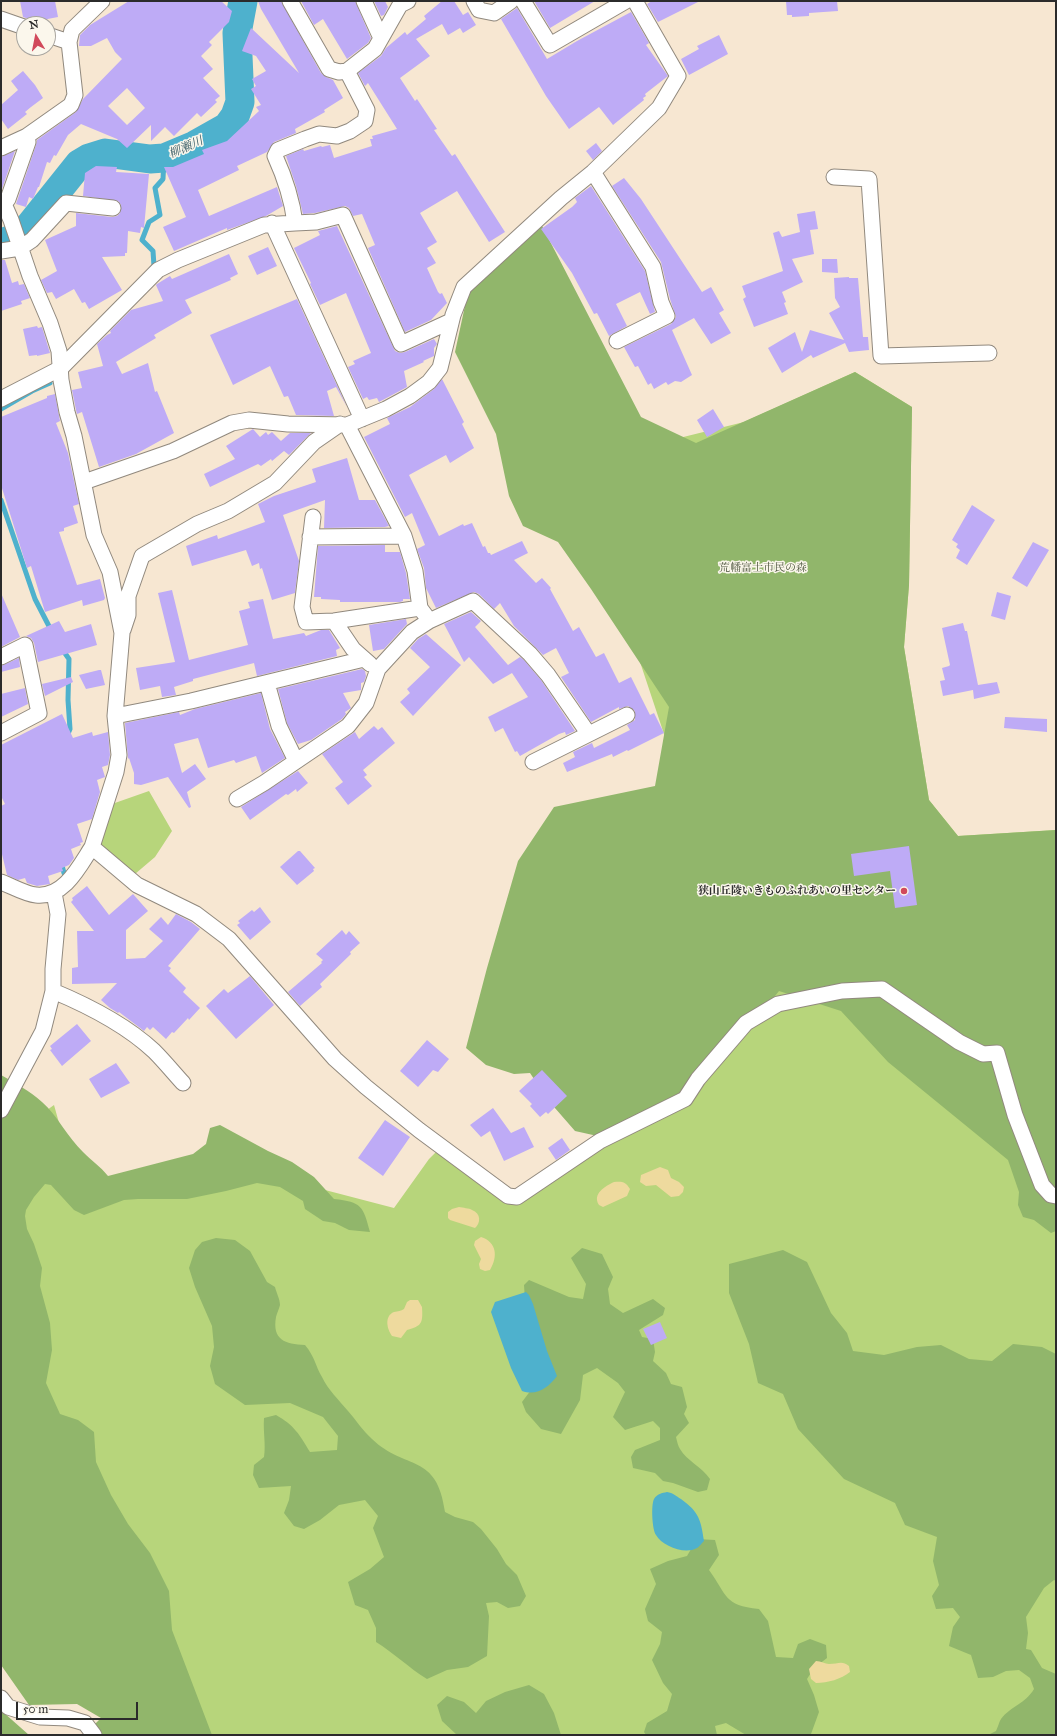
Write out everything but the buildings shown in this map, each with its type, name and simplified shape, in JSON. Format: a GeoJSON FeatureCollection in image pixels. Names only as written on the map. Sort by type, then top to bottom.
{"type":"FeatureCollection","features":[{"type":"Feature","properties":{"kind":"street"},"geometry":{"type":"LineString","coordinates":[[1,148],[27,136],[71,105],[75,95],[69,42],[72,30],[102,1]]}},
{"type":"Feature","properties":{"kind":"street"},"geometry":{"type":"LineString","coordinates":[[290,1],[329,69],[339,72],[347,70],[376,48],[400,6],[408,1]]}},
{"type":"Feature","properties":{"kind":"street"},"geometry":{"type":"LineString","coordinates":[[364,1],[381,38]]}},
{"type":"Feature","properties":{"kind":"street"},"geometry":{"type":"LineString","coordinates":[[474,1],[479,10],[494,13],[512,1]]}},
{"type":"Feature","properties":{"kind":"street"},"geometry":{"type":"LineString","coordinates":[[523,1],[550,45],[626,1]]}},
{"type":"Feature","properties":{"kind":"street"},"geometry":{"type":"LineString","coordinates":[[1,882],[36,895],[54,893],[71,879],[92,847],[116,772],[119,755],[115,716],[122,633],[128,615],[128,596],[142,556],[197,524],[228,511],[275,482],[314,442],[344,425],[386,409],[410,396],[429,382],[440,368],[451,321],[464,288],[561,198],[593,172],[659,108],[678,76],[635,1]]}},
{"type":"Feature","properties":{"kind":"street"},"geometry":{"type":"LineString","coordinates":[[1,18],[16,24]]}},
{"type":"Feature","properties":{"kind":"street"},"geometry":{"type":"LineString","coordinates":[[56,38],[69,42]]}},
{"type":"Feature","properties":{"kind":"street"},"geometry":{"type":"LineString","coordinates":[[296,223],[292,202],[275,156],[278,150],[305,139],[319,134],[337,136],[350,131],[365,121],[367,110],[347,70]]}},
{"type":"Feature","properties":{"kind":"street"},"geometry":{"type":"LineString","coordinates":[[27,136],[28,142],[8,199],[3,202],[50,323],[59,351],[61,380],[67,412],[84,482],[94,535],[110,572],[122,633]]}},
{"type":"Feature","properties":{"kind":"street"},"geometry":{"type":"LineString","coordinates":[[593,172],[653,266],[661,302],[667,316],[617,341]]}},
{"type":"Feature","properties":{"kind":"street"},"geometry":{"type":"LineString","coordinates":[[834,178],[869,179],[881,356],[989,353]]}},
{"type":"Feature","properties":{"kind":"street"},"geometry":{"type":"LineString","coordinates":[[1,251],[32,240],[66,202],[114,208]]}},
{"type":"Feature","properties":{"kind":"street"},"geometry":{"type":"LineString","coordinates":[[1,400],[61,368],[158,270],[227,239],[272,223],[316,222],[343,215],[401,344],[451,321]]}},
{"type":"Feature","properties":{"kind":"street"},"geometry":{"type":"LineString","coordinates":[[272,223],[362,419]]}},
{"type":"Feature","properties":{"kind":"street"},"geometry":{"type":"LineString","coordinates":[[84,482],[172,451],[232,423],[249,420],[288,424],[344,425]]}},
{"type":"Feature","properties":{"kind":"street"},"geometry":{"type":"LineString","coordinates":[[237,799],[264,783],[348,726],[366,703],[378,669],[412,632],[424,614],[415,571],[404,536],[344,425]]}},
{"type":"Feature","properties":{"kind":"street"},"geometry":{"type":"LineString","coordinates":[[313,517],[302,607],[306,622],[424,614],[473,601],[548,675],[588,733]]}},
{"type":"Feature","properties":{"kind":"street"},"geometry":{"type":"LineString","coordinates":[[310,537],[404,536]]}},
{"type":"Feature","properties":{"kind":"street"},"geometry":{"type":"LineString","coordinates":[[334,621],[353,648],[364,659],[378,669]]}},
{"type":"Feature","properties":{"kind":"street"},"geometry":{"type":"LineString","coordinates":[[1,657],[25,645],[40,713],[1,733]]}},
{"type":"Feature","properties":{"kind":"street"},"geometry":{"type":"LineString","coordinates":[[115,716],[191,701],[364,659]]}},
{"type":"Feature","properties":{"kind":"street"},"geometry":{"type":"LineString","coordinates":[[267,683],[279,726],[296,761]]}},
{"type":"Feature","properties":{"kind":"street"},"geometry":{"type":"LineString","coordinates":[[533,762],[588,733],[627,715]]}},
{"type":"Feature","properties":{"kind":"street"},"geometry":{"type":"LineString","coordinates":[[92,847],[137,885],[196,914],[229,939],[335,1059],[366,1087],[425,1134],[508,1196],[517,1197],[600,1141],[685,1098],[698,1079],[746,1023],[778,1004],[842,991],[882,989],[959,1042],[983,1054],[997,1053],[1015,1115],[1042,1185],[1054,1192]]}},
{"type":"Feature","properties":{"kind":"street"},"geometry":{"type":"LineString","coordinates":[[1,1110],[43,1031],[54,991],[53,969],[58,914],[54,893]]}},
{"type":"Feature","properties":{"kind":"street"},"geometry":{"type":"LineString","coordinates":[[54,991],[83,1003],[132,1033],[153,1051],[183,1083]]}},
{"type":"Feature","properties":{"kind":"street"},"geometry":{"type":"LineString","coordinates":[[1,1698],[8,1707],[40,1717],[68,1718],[85,1723],[94,1735]]}},
{"type":"Feature","properties":{"kind":"green space","name":"荒幡富士市民の森"},"geometry":{"type":"Polygon","coordinates":[[[540,222],[641,417],[696,443],[855,372],[912,407],[909,585],[904,647],[929,800],[958,836],[1056,830],[1056,1231],[1051,1233],[1034,1220],[1023,1217],[1018,1205],[1019,1192],[1008,1160],[888,1062],[841,1011],[779,991],[720,1065],[677,1097],[602,1137],[575,1131],[548,1100],[530,1073],[514,1074],[486,1065],[466,1048],[487,968],[518,861],[554,807],[655,786],[669,707],[558,542],[523,526],[509,496],[496,434],[455,352],[468,292],[540,222]]]}},
{"type":"Feature","properties":{"kind":"green space"},"geometry":{"type":"Polygon","coordinates":[[[855,372],[912,407],[909,585],[904,647],[929,800],[958,836],[1056,830],[1056,1735],[153,1735],[1,1643],[1,1143],[54,1105],[77,1187],[245,1149],[302,1184],[394,1208],[429,1159],[441,1147],[508,1196],[600,1141],[689,809],[574,464],[744,422],[855,372]]]}},
{"type":"Feature","properties":{"kind":"green space"},"geometry":{"type":"Polygon","coordinates":[[[149,791],[172,831],[155,857],[135,874],[99,843],[112,804],[149,791]]]}},
{"type":"Feature","properties":{"kind":"green space"},"geometry":{"type":"Polygon","coordinates":[[[1,1075],[42,1102],[53,1113],[72,1140],[108,1176],[193,1154],[206,1144],[210,1128],[220,1125],[292,1162],[314,1177],[334,1199],[356,1204],[363,1211],[368,1223],[370,1232],[349,1230],[335,1223],[323,1221],[305,1209],[303,1201],[280,1187],[257,1183],[187,1199],[124,1200],[84,1215],[74,1210],[51,1185],[45,1184],[34,1197],[26,1210],[25,1216],[27,1229],[42,1268],[40,1286],[50,1323],[52,1350],[46,1383],[60,1414],[78,1420],[94,1432],[96,1462],[111,1495],[128,1524],[150,1553],[169,1591],[172,1630],[212,1735],[84,1735],[101,1718],[77,1704],[29,1705],[1,1665],[1,1075]]]}},
{"type":"Feature","properties":{"kind":"green space"},"geometry":{"type":"Polygon","coordinates":[[[216,1238],[235,1240],[250,1251],[267,1282],[275,1287],[280,1305],[275,1325],[278,1336],[286,1342],[305,1345],[311,1353],[327,1386],[366,1433],[384,1449],[418,1465],[427,1471],[435,1480],[441,1493],[445,1512],[455,1517],[473,1522],[481,1529],[497,1549],[506,1564],[517,1575],[526,1596],[520,1606],[508,1608],[497,1602],[486,1603],[489,1616],[487,1656],[468,1667],[447,1670],[427,1679],[376,1642],[376,1628],[368,1610],[355,1605],[348,1582],[370,1569],[384,1557],[373,1528],[378,1516],[365,1500],[339,1505],[320,1520],[304,1529],[294,1526],[284,1513],[289,1500],[291,1486],[259,1488],[253,1475],[254,1465],[264,1457],[264,1418],[276,1415],[288,1423],[300,1435],[310,1452],[337,1450],[338,1436],[323,1417],[290,1403],[245,1405],[215,1384],[210,1366],[214,1347],[212,1326],[195,1287],[189,1268],[195,1250],[202,1242],[216,1238]]]}},
{"type":"Feature","properties":{"kind":"green space"},"geometry":{"type":"Polygon","coordinates":[[[582,1248],[602,1254],[613,1277],[608,1289],[610,1304],[623,1313],[653,1299],[665,1308],[663,1315],[639,1330],[642,1337],[653,1339],[655,1352],[653,1361],[666,1373],[671,1384],[682,1387],[687,1407],[684,1414],[689,1423],[676,1437],[683,1453],[710,1479],[707,1490],[698,1492],[663,1481],[655,1473],[633,1468],[631,1457],[635,1450],[660,1440],[660,1428],[653,1421],[625,1430],[613,1417],[625,1392],[618,1383],[597,1368],[583,1375],[580,1400],[561,1434],[541,1429],[526,1412],[522,1402],[531,1390],[524,1285],[529,1280],[569,1297],[583,1299],[586,1284],[571,1258],[582,1248]]]}},
{"type":"Feature","properties":{"kind":"green space"},"geometry":{"type":"Polygon","coordinates":[[[783,1250],[807,1262],[831,1313],[847,1333],[853,1351],[884,1355],[917,1347],[941,1345],[969,1359],[992,1361],[1013,1344],[1042,1347],[1056,1354],[1056,1581],[1054,1580],[1044,1588],[1026,1617],[1028,1633],[1026,1649],[1031,1650],[1042,1668],[1056,1674],[1056,1735],[988,1735],[996,1731],[1000,1720],[1009,1711],[1022,1702],[1034,1689],[1030,1678],[1019,1670],[1006,1671],[993,1677],[978,1678],[971,1655],[949,1646],[953,1627],[960,1617],[953,1608],[936,1609],[932,1596],[939,1585],[933,1561],[937,1537],[905,1525],[895,1503],[844,1479],[798,1429],[783,1394],[758,1383],[749,1344],[729,1293],[729,1264],[783,1250]]]}},
{"type":"Feature","properties":{"kind":"green space"},"geometry":{"type":"Polygon","coordinates":[[[697,1539],[715,1540],[719,1555],[709,1570],[724,1593],[732,1602],[759,1609],[768,1621],[776,1657],[793,1658],[798,1644],[810,1639],[826,1645],[827,1658],[814,1668],[807,1679],[819,1712],[811,1734],[746,1735],[726,1723],[715,1726],[717,1735],[646,1735],[644,1732],[647,1723],[667,1711],[672,1694],[663,1683],[652,1660],[660,1644],[662,1632],[648,1621],[645,1609],[656,1584],[650,1569],[668,1561],[687,1556],[697,1539]]]}},
{"type":"Feature","properties":{"kind":"green space"},"geometry":{"type":"Polygon","coordinates":[[[529,1685],[544,1694],[554,1713],[561,1735],[457,1735],[442,1721],[437,1705],[447,1696],[464,1702],[476,1713],[486,1701],[505,1692],[529,1685]]]}},
{"type":"Feature","properties":{"kind":"green space"},"geometry":{"type":"Polygon","coordinates":[[[1,1709],[3,1712],[29,1735],[1,1735],[1,1709]]]}},
{"type":"Feature","properties":{"kind":"sand"},"geometry":{"type":"Polygon","coordinates":[[[660,1167],[668,1170],[671,1178],[679,1182],[684,1187],[683,1192],[679,1196],[671,1197],[656,1185],[646,1186],[640,1182],[641,1175],[660,1167]]]}},
{"type":"Feature","properties":{"kind":"sand"},"geometry":{"type":"Polygon","coordinates":[[[614,1182],[622,1182],[627,1185],[630,1189],[627,1196],[603,1207],[599,1205],[597,1201],[598,1194],[603,1188],[614,1182]]]}},
{"type":"Feature","properties":{"kind":"sand"},"geometry":{"type":"Polygon","coordinates":[[[459,1207],[471,1209],[477,1213],[479,1221],[475,1228],[448,1218],[448,1212],[459,1207]]]}},
{"type":"Feature","properties":{"kind":"sand"},"geometry":{"type":"Polygon","coordinates":[[[481,1237],[490,1242],[493,1246],[495,1255],[493,1265],[490,1270],[485,1271],[480,1269],[479,1264],[481,1259],[474,1245],[475,1241],[481,1237]]]}},
{"type":"Feature","properties":{"kind":"sand"},"geometry":{"type":"Polygon","coordinates":[[[410,1300],[418,1300],[422,1307],[422,1320],[416,1327],[407,1330],[401,1338],[392,1336],[387,1323],[389,1316],[394,1312],[404,1309],[407,1302],[410,1300]]]}},
{"type":"Feature","properties":{"kind":"sand"},"geometry":{"type":"Polygon","coordinates":[[[816,1661],[826,1664],[844,1663],[849,1666],[850,1672],[843,1677],[834,1680],[816,1683],[811,1679],[809,1669],[816,1661]]]}},
{"type":"Feature","properties":{"kind":"water"},"geometry":{"type":"Polygon","coordinates":[[[526,1292],[533,1304],[547,1351],[557,1376],[550,1384],[537,1392],[522,1391],[511,1368],[491,1312],[495,1302],[526,1292]]]}},
{"type":"Feature","properties":{"kind":"water"},"geometry":{"type":"Polygon","coordinates":[[[667,1492],[681,1499],[692,1508],[698,1517],[702,1527],[704,1541],[697,1548],[692,1550],[680,1550],[663,1543],[656,1535],[653,1523],[653,1502],[654,1499],[661,1493],[667,1492]]]}},
{"type":"Feature","properties":{"kind":"waterway","name":"柳瀬川"},"geometry":{"type":"LineString","coordinates":[[1,243],[10,240],[27,229],[79,164],[89,158],[105,153],[150,159],[164,158],[195,145],[227,127],[235,116],[240,102],[237,33],[243,1]]}},
{"type":"Feature","properties":{"kind":"waterway"},"geometry":{"type":"LineString","coordinates":[[151,269],[154,266],[153,251],[142,240],[149,222],[160,215],[155,188],[163,179],[164,158]]}},
{"type":"Feature","properties":{"kind":"waterway"},"geometry":{"type":"LineString","coordinates":[[1,409],[32,391],[50,383]]}},
{"type":"Feature","properties":{"kind":"waterway"},"geometry":{"type":"LineString","coordinates":[[1,500],[35,599],[52,632]]}},
{"type":"Feature","properties":{"kind":"waterway"},"geometry":{"type":"LineString","coordinates":[[62,649],[69,659],[68,700],[70,729],[67,736]]}},
{"type":"Feature","properties":{"kind":"waterway"},"geometry":{"type":"LineString","coordinates":[[61,862],[64,873]]}},
{"type":"Feature","properties":{"kind":"place","name":"狭山丘陵いきものふれあいの里センター"},"geometry":{"type":"Point","coordinates":[904,891]}}]}
